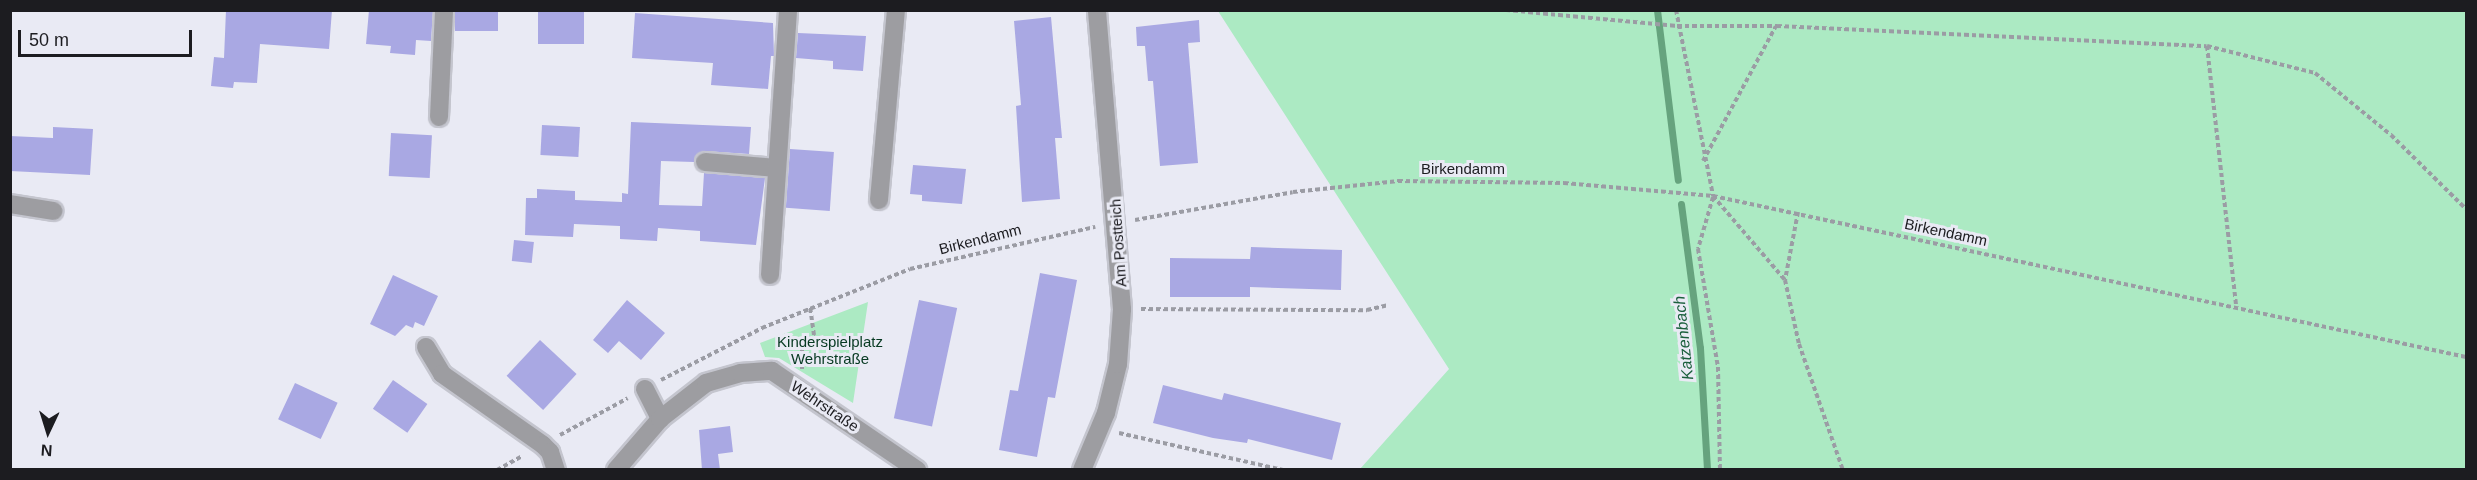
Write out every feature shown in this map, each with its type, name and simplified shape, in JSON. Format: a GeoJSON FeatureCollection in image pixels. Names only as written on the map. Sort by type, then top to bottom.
{"type":"FeatureCollection","features":[{"type":"Feature","properties":{"kind":"street"},"geometry":{"type":"LineString","coordinates":[[439,117],[444,10]]}},
{"type":"Feature","properties":{"kind":"street"},"geometry":{"type":"LineString","coordinates":[[770,275],[788,10]]}},
{"type":"Feature","properties":{"kind":"street"},"geometry":{"type":"LineString","coordinates":[[879,201],[897,10]]}},
{"type":"Feature","properties":{"kind":"street","name":"Am Postteich"},"geometry":{"type":"LineString","coordinates":[[1082,470],[1101,429],[1118,364],[1122,309],[1117,224],[1097,10]]}},
{"type":"Feature","properties":{"kind":"street"},"geometry":{"type":"LineString","coordinates":[[705,162],[777,168]]}},
{"type":"Feature","properties":{"kind":"street"},"geometry":{"type":"LineString","coordinates":[[10,204],[53,211]]}},
{"type":"Feature","properties":{"kind":"street"},"geometry":{"type":"LineString","coordinates":[[426,347],[442,374],[543,445],[550,452],[556,470]]}},
{"type":"Feature","properties":{"kind":"street","name":"Wehrstraße"},"geometry":{"type":"LineString","coordinates":[[616,470],[660,419],[706,384],[740,373],[772,371],[917,470]]}},
{"type":"Feature","properties":{"kind":"street"},"geometry":{"type":"LineString","coordinates":[[645,388],[660,419]]}},
{"type":"Feature","properties":{"kind":"path"},"geometry":{"type":"LineString","coordinates":[[1506,10],[1666,26],[1777,26],[2207,46],[2315,72],[2391,135],[2466,209]]}},
{"type":"Feature","properties":{"kind":"path"},"geometry":{"type":"LineString","coordinates":[[1676,10],[1677,26],[1703,161],[1713,196],[1785,280]]}},
{"type":"Feature","properties":{"kind":"path"},"geometry":{"type":"LineString","coordinates":[[1703,161],[1777,26]]}},
{"type":"Feature","properties":{"kind":"path"},"geometry":{"type":"LineString","coordinates":[[2207,46],[2236,306]]}},
{"type":"Feature","properties":{"kind":"path","name":"Birkendamm"},"geometry":{"type":"LineString","coordinates":[[497,470],[645,388],[810,307],[910,269],[1030,239],[1293,192],[1398,181],[1564,183],[1713,196],[1798,212],[2466,357]]}},
{"type":"Feature","properties":{"kind":"path"},"geometry":{"type":"LineString","coordinates":[[1713,196],[1698,249],[1718,367],[1720,470]]}},
{"type":"Feature","properties":{"kind":"path"},"geometry":{"type":"LineString","coordinates":[[1798,212],[1785,280],[1799,344],[1843,470]]}},
{"type":"Feature","properties":{"kind":"path"},"geometry":{"type":"LineString","coordinates":[[1122,309],[1366,310],[1388,305]]}},
{"type":"Feature","properties":{"kind":"path"},"geometry":{"type":"LineString","coordinates":[[801,371],[802,345],[814,335],[815,322],[810,307]]}},
{"type":"Feature","properties":{"kind":"path"},"geometry":{"type":"LineString","coordinates":[[1101,429],[1283,470]]}},
{"type":"Feature","properties":{"kind":"green space"},"geometry":{"type":"Polygon","coordinates":[[[1218,11],[2466,11],[2466,469],[1360,469],[1449,369],[1218,11]]]}},
{"type":"Feature","properties":{"kind":"green space","name":"Kinderspielplatz Wehrstraße"},"geometry":{"type":"Polygon","coordinates":[[[868,302],[853,403],[779,358],[765,357],[760,343],[868,302]]]}},
{"type":"Feature","properties":{"kind":"building"},"geometry":{"type":"Polygon","coordinates":[[[226,10],[332,10],[329,49],[260,44],[257,83],[234,82],[233,88],[211,86],[214,57],[224,58],[226,10]]]}},
{"type":"Feature","properties":{"kind":"building"},"geometry":{"type":"Polygon","coordinates":[[[369,10],[433,10],[431,41],[416,40],[415,55],[390,53],[391,46],[366,44],[369,10]]]}},
{"type":"Feature","properties":{"kind":"building"},"geometry":{"type":"Polygon","coordinates":[[[455,10],[498,10],[498,31],[455,31],[455,10]]]}},
{"type":"Feature","properties":{"kind":"building"},"geometry":{"type":"Polygon","coordinates":[[[538,10],[584,10],[584,44],[538,44],[538,10]]]}},
{"type":"Feature","properties":{"kind":"building"},"geometry":{"type":"Polygon","coordinates":[[[635,13],[773,23],[774,56],[771,56],[768,89],[711,85],[713,63],[632,58],[635,13]]]}},
{"type":"Feature","properties":{"kind":"building"},"geometry":{"type":"Polygon","coordinates":[[[1051,17],[1062,138],[1055,138],[1060,199],[1022,202],[1016,106],[1021,105],[1014,21],[1051,17]]]}},
{"type":"Feature","properties":{"kind":"building"},"geometry":{"type":"Polygon","coordinates":[[[1199,20],[1200,42],[1188,43],[1198,163],[1160,166],[1153,81],[1148,81],[1145,46],[1137,46],[1136,27],[1199,20]]]}},
{"type":"Feature","properties":{"kind":"building"},"geometry":{"type":"Polygon","coordinates":[[[798,33],[866,36],[863,71],[833,69],[833,61],[796,58],[798,33]]]}},
{"type":"Feature","properties":{"kind":"building"},"geometry":{"type":"Polygon","coordinates":[[[631,122],[751,127],[749,154],[705,151],[696,155],[694,162],[661,161],[659,205],[702,206],[704,173],[765,178],[756,245],[700,241],[700,231],[658,228],[657,241],[620,239],[620,226],[574,224],[573,237],[525,235],[526,198],[537,198],[537,189],[575,191],[575,200],[622,202],[622,193],[628,194],[631,122]]]}},
{"type":"Feature","properties":{"kind":"building"},"geometry":{"type":"Polygon","coordinates":[[[542,125],[580,127],[578,157],[540,155],[542,125]]]}},
{"type":"Feature","properties":{"kind":"building"},"geometry":{"type":"Polygon","coordinates":[[[53,127],[93,129],[90,175],[10,171],[10,136],[53,138],[53,127]]]}},
{"type":"Feature","properties":{"kind":"building"},"geometry":{"type":"Polygon","coordinates":[[[391,133],[432,135],[430,178],[389,176],[391,133]]]}},
{"type":"Feature","properties":{"kind":"building"},"geometry":{"type":"Polygon","coordinates":[[[790,149],[834,152],[830,211],[786,208],[790,149]]]}},
{"type":"Feature","properties":{"kind":"building"},"geometry":{"type":"Polygon","coordinates":[[[913,165],[966,169],[962,204],[922,201],[922,195],[910,194],[913,165]]]}},
{"type":"Feature","properties":{"kind":"building"},"geometry":{"type":"Polygon","coordinates":[[[514,240],[534,242],[532,263],[512,261],[514,240]]]}},
{"type":"Feature","properties":{"kind":"building"},"geometry":{"type":"Polygon","coordinates":[[[1251,247],[1342,250],[1341,290],[1250,287],[1250,297],[1170,297],[1170,258],[1250,259],[1251,247]]]}},
{"type":"Feature","properties":{"kind":"building"},"geometry":{"type":"Polygon","coordinates":[[[1040,273],[1077,280],[1055,398],[1048,397],[1037,457],[999,450],[1010,390],[1018,391],[1040,273]]]}},
{"type":"Feature","properties":{"kind":"building"},"geometry":{"type":"Polygon","coordinates":[[[393,275],[438,296],[424,326],[415,322],[413,328],[406,325],[395,336],[370,324],[393,275]]]}},
{"type":"Feature","properties":{"kind":"building"},"geometry":{"type":"Polygon","coordinates":[[[627,300],[665,333],[641,360],[619,341],[608,353],[593,340],[627,300]]]}},
{"type":"Feature","properties":{"kind":"building"},"geometry":{"type":"Polygon","coordinates":[[[919,300],[957,308],[932,426],[894,418],[919,300]]]}},
{"type":"Feature","properties":{"kind":"building"},"geometry":{"type":"Polygon","coordinates":[[[540,340],[577,374],[543,410],[507,376],[540,340]]]}},
{"type":"Feature","properties":{"kind":"building"},"geometry":{"type":"Polygon","coordinates":[[[393,380],[427,404],[407,433],[373,409],[393,380]]]}},
{"type":"Feature","properties":{"kind":"building"},"geometry":{"type":"Polygon","coordinates":[[[295,383],[338,403],[321,439],[278,419],[295,383]]]}},
{"type":"Feature","properties":{"kind":"building"},"geometry":{"type":"Polygon","coordinates":[[[1163,385],[1222,400],[1224,393],[1341,423],[1332,460],[1248,439],[1247,443],[1213,438],[1153,423],[1163,385]]]}},
{"type":"Feature","properties":{"kind":"building"},"geometry":{"type":"Polygon","coordinates":[[[730,426],[733,452],[718,454],[720,470],[702,470],[699,430],[730,426]]]}},
{"type":"Feature","properties":{"kind":"waterway","name":"Katzenbach"},"geometry":{"type":"LineString","coordinates":[[1657,10],[1678,180]]}},
{"type":"Feature","properties":{"kind":"waterway","name":"Katzenbach"},"geometry":{"type":"LineString","coordinates":[[1681,204],[1700,348],[1707,470]]}}]}
